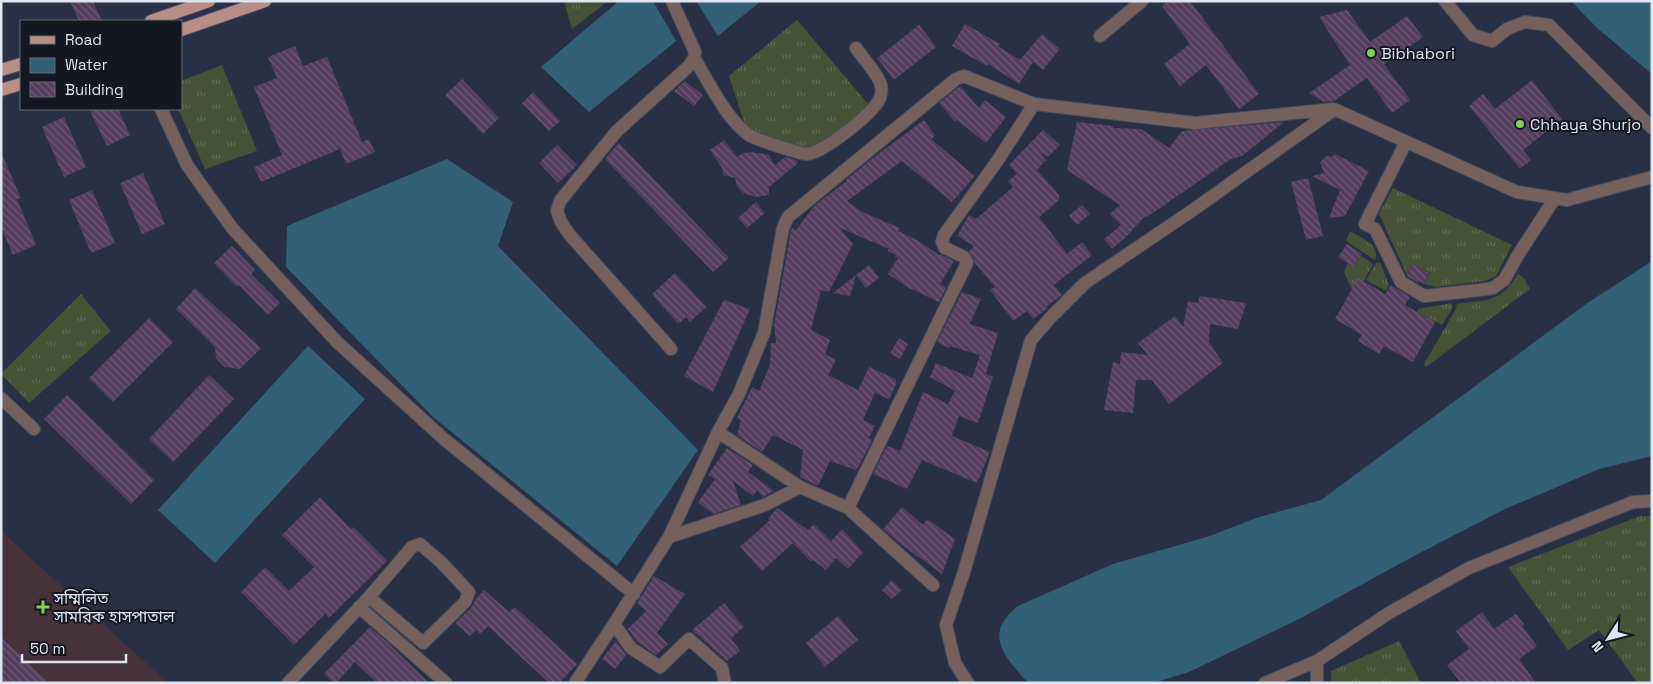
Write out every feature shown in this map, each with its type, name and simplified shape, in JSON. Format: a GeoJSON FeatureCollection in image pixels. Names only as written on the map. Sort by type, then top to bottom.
{"type":"FeatureCollection","features":[{"type":"Feature","properties":{"kind":"main road"},"geometry":{"type":"LineString","coordinates":[[154,20],[209,1]]}},
{"type":"Feature","properties":{"kind":"main road"},"geometry":{"type":"LineString","coordinates":[[182,30],[265,1]]}},
{"type":"Feature","properties":{"kind":"main road"},"geometry":{"type":"LineString","coordinates":[[1,70],[20,64]]}},
{"type":"Feature","properties":{"kind":"main road"},"geometry":{"type":"LineString","coordinates":[[1,90],[20,84]]}},
{"type":"Feature","properties":{"kind":"street"},"geometry":{"type":"LineString","coordinates":[[671,349],[569,234],[560,222],[557,211],[560,201],[575,180],[616,132],[689,66],[694,58],[695,52],[672,1]]}},
{"type":"Feature","properties":{"kind":"street"},"geometry":{"type":"LineString","coordinates":[[1100,36],[1142,1]]}},
{"type":"Feature","properties":{"kind":"street"},"geometry":{"type":"LineString","coordinates":[[1446,1],[1473,35],[1492,41],[1507,29],[1525,22],[1549,25],[1652,128]]}},
{"type":"Feature","properties":{"kind":"street"},"geometry":{"type":"LineString","coordinates":[[694,58],[724,108],[739,127],[751,137],[806,154],[820,151],[835,140],[874,109],[881,98],[881,84],[856,48]]}},
{"type":"Feature","properties":{"kind":"street"},"geometry":{"type":"LineString","coordinates":[[575,683],[669,537],[718,432],[739,394],[764,333],[783,228],[788,217],[956,79],[964,76],[1034,104],[1195,123],[1334,109],[1517,192],[1567,200],[1652,177]]}},
{"type":"Feature","properties":{"kind":"street"},"geometry":{"type":"LineString","coordinates":[[848,508],[967,263],[964,257],[944,248],[942,242],[944,235],[998,160],[1034,104]]}},
{"type":"Feature","properties":{"kind":"street"},"geometry":{"type":"LineString","coordinates":[[968,683],[955,663],[946,625],[964,572],[1031,340],[1051,317],[1086,283],[1193,210],[1334,109]]}},
{"type":"Feature","properties":{"kind":"street"},"geometry":{"type":"LineString","coordinates":[[161,110],[187,164],[232,228],[337,342],[444,439],[634,594]]}},
{"type":"Feature","properties":{"kind":"street"},"geometry":{"type":"LineString","coordinates":[[1406,142],[1365,224],[1375,229],[1401,282],[1424,296],[1493,288],[1500,284],[1555,198]]}},
{"type":"Feature","properties":{"kind":"street"},"geometry":{"type":"LineString","coordinates":[[1,398],[34,429]]}},
{"type":"Feature","properties":{"kind":"street"},"geometry":{"type":"LineString","coordinates":[[718,432],[800,487],[848,508],[933,585]]}},
{"type":"Feature","properties":{"kind":"street"},"geometry":{"type":"LineString","coordinates":[[669,537],[765,505],[800,487]]}},
{"type":"Feature","properties":{"kind":"street"},"geometry":{"type":"LineString","coordinates":[[1265,683],[1317,661],[1390,613],[1468,568],[1633,502],[1652,501]]}},
{"type":"Feature","properties":{"kind":"street"},"geometry":{"type":"LineString","coordinates":[[288,683],[369,597],[412,547],[420,544],[441,562],[469,592],[465,602],[423,643],[369,597]]}},
{"type":"Feature","properties":{"kind":"street"},"geometry":{"type":"LineString","coordinates":[[359,607],[446,683]]}},
{"type":"Feature","properties":{"kind":"street"},"geometry":{"type":"LineString","coordinates":[[614,624],[631,648],[660,667],[689,639],[722,668],[725,683]]}},
{"type":"Feature","properties":{"kind":"street"},"geometry":{"type":"LineString","coordinates":[[1317,661],[1317,683]]}},
{"type":"Feature","properties":{"kind":"shaded area","name":"সম্মিলিত সামরিক হাসপাতাল"},"geometry":{"type":"Polygon","coordinates":[[[1,531],[168,683],[1,683],[1,531]]]}},
{"type":"Feature","properties":{"kind":"green space"},"geometry":{"type":"Polygon","coordinates":[[[564,1],[608,1],[572,29],[564,1]]]}},
{"type":"Feature","properties":{"kind":"green space"},"geometry":{"type":"Polygon","coordinates":[[[797,20],[869,105],[820,150],[748,134],[729,76],[797,20]]]}},
{"type":"Feature","properties":{"kind":"green space"},"geometry":{"type":"Polygon","coordinates":[[[222,65],[257,151],[205,169],[178,110],[182,110],[182,81],[222,65]]]}},
{"type":"Feature","properties":{"kind":"green space"},"geometry":{"type":"Polygon","coordinates":[[[1393,188],[1512,245],[1496,276],[1485,281],[1436,287],[1424,284],[1430,273],[1413,264],[1407,275],[1379,214],[1393,188]]]}},
{"type":"Feature","properties":{"kind":"green space"},"geometry":{"type":"Polygon","coordinates":[[[1350,231],[1373,246],[1376,254],[1375,260],[1346,241],[1350,231]]]}},
{"type":"Feature","properties":{"kind":"green space"},"geometry":{"type":"Polygon","coordinates":[[[1361,256],[1373,264],[1358,292],[1351,288],[1344,272],[1348,264],[1353,267],[1361,256]]]}},
{"type":"Feature","properties":{"kind":"green space"},"geometry":{"type":"Polygon","coordinates":[[[1380,262],[1389,285],[1386,291],[1366,280],[1376,263],[1380,262]]]}},
{"type":"Feature","properties":{"kind":"green space"},"geometry":{"type":"Polygon","coordinates":[[[1518,274],[1524,278],[1530,289],[1426,367],[1424,364],[1457,307],[1456,304],[1492,298],[1505,291],[1518,274]]]}},
{"type":"Feature","properties":{"kind":"green space"},"geometry":{"type":"Polygon","coordinates":[[[81,294],[111,331],[29,403],[1,374],[81,294]]]}},
{"type":"Feature","properties":{"kind":"green space"},"geometry":{"type":"Polygon","coordinates":[[[1452,303],[1452,309],[1442,325],[1423,315],[1416,314],[1418,309],[1452,303]]]}},
{"type":"Feature","properties":{"kind":"green space"},"geometry":{"type":"Polygon","coordinates":[[[1640,516],[1652,516],[1652,683],[1638,683],[1599,630],[1568,650],[1508,567],[1640,516]]]}},
{"type":"Feature","properties":{"kind":"green space"},"geometry":{"type":"Polygon","coordinates":[[[1399,641],[1421,683],[1331,683],[1331,671],[1399,641]]]}},
{"type":"Feature","properties":{"kind":"water"},"geometry":{"type":"Polygon","coordinates":[[[619,1],[653,1],[676,41],[589,112],[541,67],[619,1]]]}},
{"type":"Feature","properties":{"kind":"water"},"geometry":{"type":"Polygon","coordinates":[[[696,1],[761,1],[718,36],[696,1]]]}},
{"type":"Feature","properties":{"kind":"water"},"geometry":{"type":"Polygon","coordinates":[[[1571,1],[1652,1],[1652,74],[1597,28],[1571,1]]]}},
{"type":"Feature","properties":{"kind":"water"},"geometry":{"type":"Polygon","coordinates":[[[447,159],[513,202],[498,246],[698,450],[617,566],[433,417],[286,267],[287,226],[447,159]]]}},
{"type":"Feature","properties":{"kind":"water"},"geometry":{"type":"Polygon","coordinates":[[[1652,261],[1652,456],[1599,469],[1505,509],[1299,619],[1189,672],[1153,683],[1030,683],[1024,679],[1005,654],[1001,646],[999,632],[1005,619],[1018,606],[1113,564],[1210,536],[1256,518],[1321,500],[1586,304],[1652,261]]]}},
{"type":"Feature","properties":{"kind":"water"},"geometry":{"type":"Polygon","coordinates":[[[308,346],[365,399],[215,563],[158,510],[308,346]]]}},
{"type":"Feature","properties":{"kind":"building"},"geometry":{"type":"Polygon","coordinates":[[[70,1],[93,1],[102,20],[79,20],[70,1]]]}},
{"type":"Feature","properties":{"kind":"building"},"geometry":{"type":"Polygon","coordinates":[[[1167,1],[1190,1],[1259,94],[1239,109],[1206,65],[1180,86],[1164,64],[1190,44],[1162,6],[1167,1]]]}},
{"type":"Feature","properties":{"kind":"building","name":"Bibhabori"},"geometry":{"type":"Polygon","coordinates":[[[1347,10],[1370,42],[1407,16],[1423,37],[1384,64],[1410,100],[1392,113],[1367,78],[1334,101],[1324,102],[1309,93],[1350,65],[1319,17],[1347,10]]]}},
{"type":"Feature","properties":{"kind":"building"},"geometry":{"type":"Polygon","coordinates":[[[965,24],[1000,44],[998,46],[1020,60],[1042,34],[1060,49],[1043,70],[1033,62],[1019,84],[988,64],[987,66],[952,46],[965,24]]]}},
{"type":"Feature","properties":{"kind":"building"},"geometry":{"type":"Polygon","coordinates":[[[919,25],[936,47],[894,80],[877,58],[919,25]]]}},
{"type":"Feature","properties":{"kind":"building"},"geometry":{"type":"Polygon","coordinates":[[[295,46],[303,66],[327,57],[362,142],[369,139],[375,152],[346,164],[340,149],[261,182],[254,167],[282,155],[254,87],[277,78],[268,57],[295,46]]]}},
{"type":"Feature","properties":{"kind":"building"},"geometry":{"type":"Polygon","coordinates":[[[462,79],[499,118],[483,134],[445,95],[462,79]]]}},
{"type":"Feature","properties":{"kind":"building","name":"Chhaya Shurjo"},"geometry":{"type":"Polygon","coordinates":[[[1532,80],[1562,119],[1523,150],[1531,160],[1520,169],[1469,106],[1483,94],[1495,109],[1532,80]]]}},
{"type":"Feature","properties":{"kind":"building"},"geometry":{"type":"Polygon","coordinates":[[[685,81],[703,95],[694,106],[674,91],[685,81]]]}},
{"type":"Feature","properties":{"kind":"building"},"geometry":{"type":"Polygon","coordinates":[[[960,86],[979,108],[985,100],[1006,117],[986,143],[957,120],[955,122],[939,103],[960,86]]]}},
{"type":"Feature","properties":{"kind":"building"},"geometry":{"type":"Polygon","coordinates":[[[533,92],[560,121],[549,131],[522,103],[533,92]]]}},
{"type":"Feature","properties":{"kind":"building"},"geometry":{"type":"Polygon","coordinates":[[[89,110],[118,110],[130,135],[107,146],[89,110]]]}},
{"type":"Feature","properties":{"kind":"building"},"geometry":{"type":"Polygon","coordinates":[[[64,117],[86,167],[64,177],[42,127],[64,117]]]}},
{"type":"Feature","properties":{"kind":"building"},"geometry":{"type":"Polygon","coordinates":[[[924,120],[935,136],[931,139],[975,176],[952,202],[902,161],[847,201],[862,212],[900,228],[898,231],[917,240],[939,255],[954,261],[940,284],[946,288],[939,302],[909,288],[888,274],[898,258],[888,251],[889,249],[840,228],[853,244],[829,292],[821,290],[811,330],[830,340],[825,354],[836,360],[828,375],[858,390],[869,367],[896,379],[896,384],[889,399],[875,393],[863,420],[875,426],[869,438],[872,440],[858,468],[856,470],[830,461],[818,486],[800,477],[803,450],[773,435],[762,452],[737,435],[741,420],[737,418],[752,387],[759,391],[770,365],[771,343],[776,343],[774,325],[791,230],[792,228],[796,230],[815,205],[924,120]]]}},
{"type":"Feature","properties":{"kind":"building"},"geometry":{"type":"Polygon","coordinates":[[[1077,122],[1114,126],[1113,128],[1141,129],[1169,148],[1182,131],[1284,122],[1242,156],[1231,159],[1147,217],[1145,216],[1112,249],[1104,239],[1121,225],[1110,214],[1120,205],[1067,170],[1077,122]]]}},
{"type":"Feature","properties":{"kind":"building"},"geometry":{"type":"Polygon","coordinates":[[[1043,130],[1060,145],[1048,157],[1038,151],[1046,160],[1037,170],[1059,195],[1059,200],[1039,217],[1067,254],[1082,242],[1092,255],[1054,285],[1062,295],[1047,306],[1048,308],[1033,319],[1027,311],[1013,321],[990,290],[995,287],[975,263],[969,251],[974,246],[957,236],[969,215],[976,219],[1013,187],[1008,181],[1017,174],[1009,165],[1043,130]]]}},
{"type":"Feature","properties":{"kind":"building"},"geometry":{"type":"Polygon","coordinates":[[[724,140],[737,157],[744,153],[752,152],[769,155],[775,165],[785,157],[796,160],[798,163],[769,187],[769,195],[756,197],[743,193],[737,186],[735,178],[723,175],[722,168],[710,150],[724,140]]]}},
{"type":"Feature","properties":{"kind":"building"},"geometry":{"type":"Polygon","coordinates":[[[619,143],[729,258],[713,272],[605,159],[619,143]]]}},
{"type":"Feature","properties":{"kind":"building"},"geometry":{"type":"Polygon","coordinates":[[[557,145],[577,165],[558,183],[539,163],[557,145]]]}},
{"type":"Feature","properties":{"kind":"building"},"geometry":{"type":"Polygon","coordinates":[[[1,152],[21,198],[17,199],[36,245],[13,255],[1,227],[1,152]]]}},
{"type":"Feature","properties":{"kind":"building"},"geometry":{"type":"Polygon","coordinates":[[[1335,154],[1369,171],[1345,216],[1329,218],[1340,190],[1312,176],[1324,173],[1320,162],[1327,156],[1332,157],[1335,154]]]}},
{"type":"Feature","properties":{"kind":"building"},"geometry":{"type":"Polygon","coordinates":[[[143,173],[165,224],[142,234],[120,183],[143,173]]]}},
{"type":"Feature","properties":{"kind":"building"},"geometry":{"type":"Polygon","coordinates":[[[1308,178],[1323,236],[1306,240],[1291,182],[1308,178]]]}},
{"type":"Feature","properties":{"kind":"building"},"geometry":{"type":"Polygon","coordinates":[[[92,190],[115,243],[91,253],[69,200],[92,190]]]}},
{"type":"Feature","properties":{"kind":"building"},"geometry":{"type":"Polygon","coordinates":[[[756,202],[765,213],[747,228],[738,218],[756,202]]]}},
{"type":"Feature","properties":{"kind":"building"},"geometry":{"type":"Polygon","coordinates":[[[1082,205],[1090,214],[1077,225],[1069,215],[1082,205]]]}},
{"type":"Feature","properties":{"kind":"building"},"geometry":{"type":"Polygon","coordinates":[[[1347,244],[1362,254],[1353,267],[1338,257],[1347,244]]]}},
{"type":"Feature","properties":{"kind":"building"},"geometry":{"type":"Polygon","coordinates":[[[232,246],[255,270],[251,274],[280,303],[268,315],[214,263],[232,246]]]}},
{"type":"Feature","properties":{"kind":"building"},"geometry":{"type":"Polygon","coordinates":[[[1413,264],[1429,273],[1424,284],[1419,281],[1418,283],[1407,276],[1413,264]]]}},
{"type":"Feature","properties":{"kind":"building"},"geometry":{"type":"Polygon","coordinates":[[[869,265],[879,278],[866,288],[856,275],[869,265]]]}},
{"type":"Feature","properties":{"kind":"building"},"geometry":{"type":"Polygon","coordinates":[[[675,273],[706,307],[690,322],[686,317],[678,324],[652,294],[675,273]]]}},
{"type":"Feature","properties":{"kind":"building"},"geometry":{"type":"Polygon","coordinates":[[[856,275],[850,296],[833,293],[856,275]]]}},
{"type":"Feature","properties":{"kind":"building"},"geometry":{"type":"Polygon","coordinates":[[[1358,278],[1385,294],[1391,285],[1410,297],[1405,305],[1435,322],[1413,362],[1384,346],[1379,354],[1358,341],[1362,335],[1335,319],[1358,278]]]}},
{"type":"Feature","properties":{"kind":"building"},"geometry":{"type":"Polygon","coordinates":[[[195,288],[261,348],[240,369],[224,367],[216,358],[215,347],[176,309],[195,288]]]}},
{"type":"Feature","properties":{"kind":"building"},"geometry":{"type":"Polygon","coordinates":[[[962,292],[981,299],[970,324],[998,333],[986,374],[993,377],[978,423],[959,416],[952,436],[990,452],[977,483],[922,460],[907,489],[873,474],[887,446],[900,451],[923,392],[948,404],[955,391],[930,377],[936,363],[972,378],[980,355],[950,346],[949,348],[937,342],[962,292]]]}},
{"type":"Feature","properties":{"kind":"building"},"geometry":{"type":"Polygon","coordinates":[[[1200,296],[1246,303],[1238,329],[1210,324],[1209,342],[1223,363],[1169,404],[1152,380],[1136,380],[1133,413],[1104,410],[1113,362],[1120,364],[1121,352],[1148,355],[1138,343],[1175,316],[1183,327],[1188,301],[1198,303],[1200,296]]]}},
{"type":"Feature","properties":{"kind":"building"},"geometry":{"type":"Polygon","coordinates":[[[724,300],[750,309],[713,392],[684,376],[724,300]]]}},
{"type":"Feature","properties":{"kind":"building"},"geometry":{"type":"Polygon","coordinates":[[[149,318],[173,342],[113,402],[89,378],[149,318]]]}},
{"type":"Feature","properties":{"kind":"building"},"geometry":{"type":"Polygon","coordinates":[[[899,338],[908,344],[900,359],[890,353],[899,338]]]}},
{"type":"Feature","properties":{"kind":"building"},"geometry":{"type":"Polygon","coordinates":[[[209,375],[234,399],[173,462],[149,439],[209,375]]]}},
{"type":"Feature","properties":{"kind":"building"},"geometry":{"type":"Polygon","coordinates":[[[67,395],[154,480],[131,504],[44,419],[67,395]]]}},
{"type":"Feature","properties":{"kind":"building"},"geometry":{"type":"Polygon","coordinates":[[[727,448],[753,465],[748,472],[774,491],[763,497],[757,490],[753,496],[733,481],[741,505],[713,514],[698,502],[715,479],[708,475],[727,448]]]}},
{"type":"Feature","properties":{"kind":"building"},"geometry":{"type":"Polygon","coordinates":[[[320,497],[351,529],[353,527],[387,561],[329,618],[325,614],[294,645],[241,592],[265,567],[289,591],[314,567],[282,535],[320,497]]]}},
{"type":"Feature","properties":{"kind":"building"},"geometry":{"type":"Polygon","coordinates":[[[902,507],[923,525],[927,519],[955,539],[942,574],[883,529],[902,507]]]}},
{"type":"Feature","properties":{"kind":"building"},"geometry":{"type":"Polygon","coordinates":[[[777,508],[808,530],[814,524],[831,541],[842,529],[863,552],[848,569],[836,558],[826,570],[813,560],[811,562],[793,543],[762,571],[740,547],[770,520],[768,519],[777,508]]]}},
{"type":"Feature","properties":{"kind":"building"},"geometry":{"type":"Polygon","coordinates":[[[654,576],[685,594],[657,633],[668,644],[656,655],[637,642],[628,629],[646,611],[637,603],[654,576]]]}},
{"type":"Feature","properties":{"kind":"building"},"geometry":{"type":"Polygon","coordinates":[[[892,580],[902,590],[892,599],[882,590],[892,580]]]}},
{"type":"Feature","properties":{"kind":"building"},"geometry":{"type":"Polygon","coordinates":[[[484,590],[509,612],[515,607],[577,664],[559,683],[549,683],[488,626],[480,634],[476,630],[470,636],[455,623],[471,608],[484,590]]]}},
{"type":"Feature","properties":{"kind":"building"},"geometry":{"type":"Polygon","coordinates":[[[724,603],[744,627],[731,638],[740,651],[727,661],[692,630],[724,603]]]}},
{"type":"Feature","properties":{"kind":"building"},"geometry":{"type":"Polygon","coordinates":[[[1482,612],[1494,629],[1516,614],[1524,624],[1522,626],[1537,646],[1519,659],[1536,683],[1461,683],[1447,665],[1469,649],[1456,631],[1482,612]]]}},
{"type":"Feature","properties":{"kind":"building"},"geometry":{"type":"Polygon","coordinates":[[[838,616],[858,640],[825,667],[806,643],[838,616]]]}},
{"type":"Feature","properties":{"kind":"building"},"geometry":{"type":"Polygon","coordinates":[[[370,627],[429,683],[377,683],[355,662],[336,683],[324,674],[370,627]]]}},
{"type":"Feature","properties":{"kind":"building"},"geometry":{"type":"Polygon","coordinates":[[[1,637],[49,683],[1,683],[1,637]]]}},
{"type":"Feature","properties":{"kind":"building"},"geometry":{"type":"Polygon","coordinates":[[[616,641],[626,655],[615,669],[602,659],[616,641]]]}},
{"type":"Feature","properties":{"kind":"place","name":"Bibhabori"},"geometry":{"type":"Point","coordinates":[1371,53]}},
{"type":"Feature","properties":{"kind":"place","name":"Chhaya Shurjo"},"geometry":{"type":"Point","coordinates":[1520,124]}},
{"type":"Feature","properties":{"kind":"place","name":"সম্মিলিত সামরিক হাসপাতাল"},"geometry":{"type":"Point","coordinates":[43,607]}}]}
